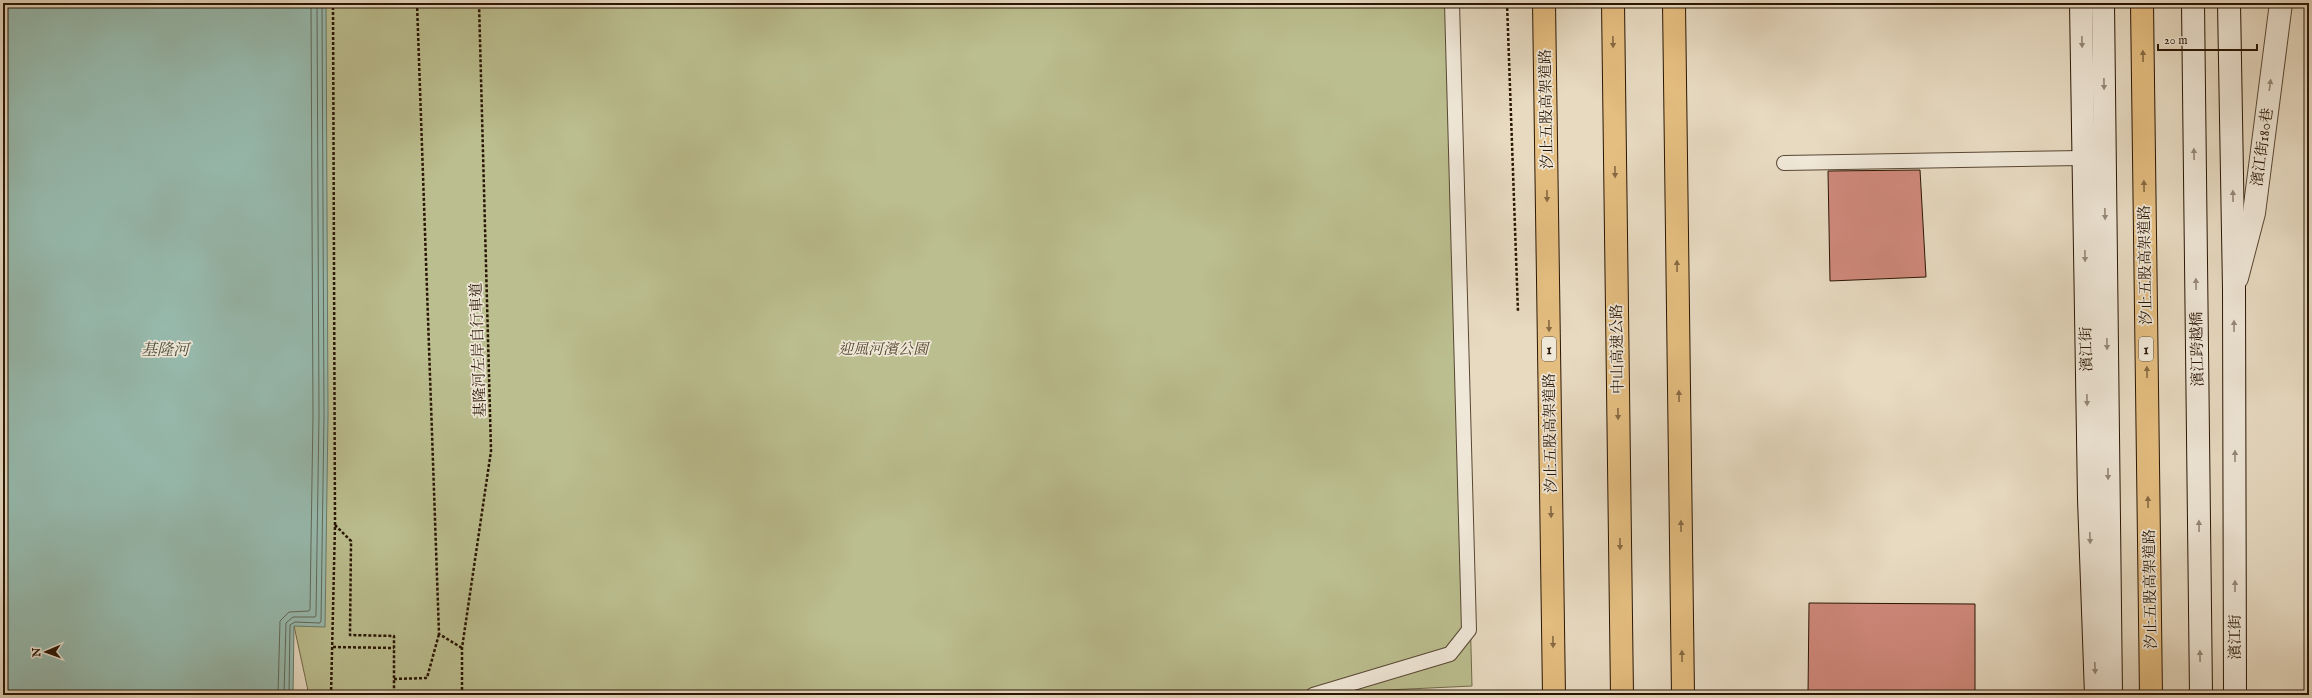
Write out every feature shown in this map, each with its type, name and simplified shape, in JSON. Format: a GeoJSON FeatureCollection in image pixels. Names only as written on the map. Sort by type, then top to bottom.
{"type":"FeatureCollection","features":[{"type":"Feature","properties":{"kind":"highway","name":"汐止五股高架道路"},"geometry":{"type":"LineString","coordinates":[[1544,3],[1554,695]]}},
{"type":"Feature","properties":{"kind":"highway","name":"中山高速公路"},"geometry":{"type":"LineString","coordinates":[[1613,3],[1622,695]]}},
{"type":"Feature","properties":{"kind":"highway"},"geometry":{"type":"LineString","coordinates":[[1674,3],[1683,695]]}},
{"type":"Feature","properties":{"kind":"highway","name":"汐止五股高架道路"},"geometry":{"type":"LineString","coordinates":[[2142,3],[2151,695]]}},
{"type":"Feature","properties":{"kind":"main road","name":"濱江街"},"geometry":{"type":"LineString","coordinates":[[2081,3],[2089,499],[2096,695]]}},
{"type":"Feature","properties":{"kind":"main road","name":"濱江街"},"geometry":{"type":"LineString","coordinates":[[2103,3],[2110,695]]}},
{"type":"Feature","properties":{"kind":"main road","name":"濱江跨越橋"},"geometry":{"type":"LineString","coordinates":[[2192,3],[2201,695]]}},
{"type":"Feature","properties":{"kind":"main road","name":"濱江街"},"geometry":{"type":"LineString","coordinates":[[2229,3],[2234,289],[2235,695]]}},
{"type":"Feature","properties":{"kind":"main road","name":"濱江街180巷"},"geometry":{"type":"LineString","coordinates":[[2234,289],[2254,213],[2281,3]]}},
{"type":"Feature","properties":{"kind":"lane"},"geometry":{"type":"LineString","coordinates":[[1313,695],[1450,654],[1469,630],[1452,3]]}},
{"type":"Feature","properties":{"kind":"lane"},"geometry":{"type":"LineString","coordinates":[[1784,163],[2083,158]]}},
{"type":"Feature","properties":{"kind":"path"},"geometry":{"type":"LineString","coordinates":[[331,695],[335,525],[333,3]]}},
{"type":"Feature","properties":{"kind":"path"},"geometry":{"type":"LineString","coordinates":[[394,679],[427,678],[439,634],[417,3]]}},
{"type":"Feature","properties":{"kind":"path","name":"基隆河左岸自行車道"},"geometry":{"type":"LineString","coordinates":[[462,695],[462,648],[491,451],[479,3]]}},
{"type":"Feature","properties":{"kind":"path"},"geometry":{"type":"LineString","coordinates":[[335,525],[351,541],[350,635],[394,636],[394,695]]}},
{"type":"Feature","properties":{"kind":"path"},"geometry":{"type":"LineString","coordinates":[[439,634],[462,648]]}},
{"type":"Feature","properties":{"kind":"path"},"geometry":{"type":"LineString","coordinates":[[333,647],[394,648]]}},
{"type":"Feature","properties":{"kind":"green space","name":"迎風河濱公園"},"geometry":{"type":"Polygon","coordinates":[[[311,3],[1454,3],[1472,686],[1281,695],[309,695],[294,626],[311,3]]]}},
{"type":"Feature","properties":{"kind":"water","name":"基隆河"},"geometry":{"type":"Polygon","coordinates":[[[3,3],[326,3],[328,415],[325,627],[294,626],[293,695],[3,695],[3,3]]]}},
{"type":"Feature","properties":{"kind":"building"},"geometry":{"type":"Polygon","coordinates":[[[1920,170],[1926,277],[1830,281],[1828,171],[1920,170]]]}},
{"type":"Feature","properties":{"kind":"building"},"geometry":{"type":"Polygon","coordinates":[[[1809,603],[1975,604],[1975,695],[1808,695],[1809,603]]]}}]}
